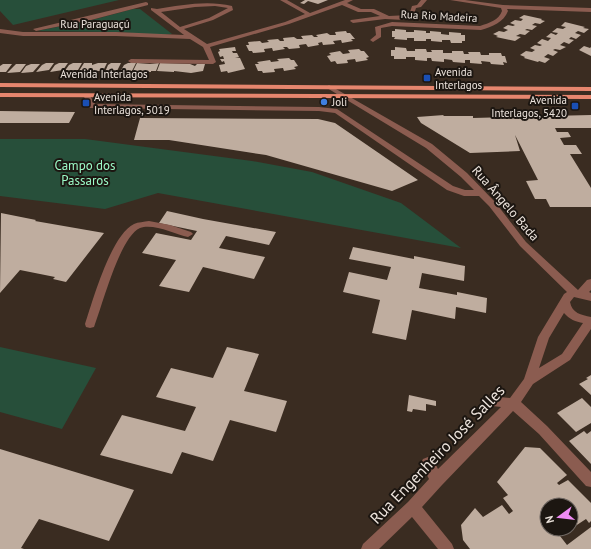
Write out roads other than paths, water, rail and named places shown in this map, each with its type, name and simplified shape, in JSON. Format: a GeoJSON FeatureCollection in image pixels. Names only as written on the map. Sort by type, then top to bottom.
{"type":"FeatureCollection","features":[{"type":"Feature","properties":{"kind":"main road","name":"Avenida Interlagos"},"geometry":{"type":"LineString","coordinates":[[0,85],[329,86],[591,89]]}},
{"type":"Feature","properties":{"kind":"main road","name":"Avenida Interlagos"},"geometry":{"type":"LineString","coordinates":[[0,95],[591,97]]}},
{"type":"Feature","properties":{"kind":"street"},"geometry":{"type":"LineString","coordinates":[[283,0],[309,14]]}},
{"type":"Feature","properties":{"kind":"street"},"geometry":{"type":"LineString","coordinates":[[206,46],[280,25],[350,0]]}},
{"type":"Feature","properties":{"kind":"street"},"geometry":{"type":"LineString","coordinates":[[353,22],[411,16],[414,7],[420,6],[424,0]]}},
{"type":"Feature","properties":{"kind":"street","name":"Rua Rio Madeira"},"geometry":{"type":"LineString","coordinates":[[453,0],[503,7],[591,10]]}},
{"type":"Feature","properties":{"kind":"street"},"geometry":{"type":"LineString","coordinates":[[15,33],[84,19],[143,1],[179,29],[206,46],[213,62],[131,61]]}},
{"type":"Feature","properties":{"kind":"street"},"geometry":{"type":"LineString","coordinates":[[343,2],[360,10],[372,10],[390,19]]}},
{"type":"Feature","properties":{"kind":"street"},"geometry":{"type":"LineString","coordinates":[[157,11],[208,3],[222,3],[231,9],[211,19],[179,29]]}},
{"type":"Feature","properties":{"kind":"street","name":"Rua Rio Madeira"},"geometry":{"type":"LineString","coordinates":[[373,40],[379,36],[378,26],[390,19],[481,28],[492,24],[503,17],[505,11],[503,7]]}},
{"type":"Feature","properties":{"kind":"street","name":"Rua Paraguaçú"},"geometry":{"type":"LineString","coordinates":[[0,31],[15,33],[190,36]]}},
{"type":"Feature","properties":{"kind":"street","name":"Rua Ângelo Bada"},"geometry":{"type":"LineString","coordinates":[[329,86],[429,146],[464,174],[482,193],[523,244],[543,264],[583,295]]}},
{"type":"Feature","properties":{"kind":"street"},"geometry":{"type":"LineString","coordinates":[[87,95],[93,106],[319,109],[337,111],[450,188],[464,193],[482,193]]}},
{"type":"Feature","properties":{"kind":"street"},"geometry":{"type":"LineString","coordinates":[[90,324],[119,245],[130,230],[144,224],[171,228],[188,234]]}},
{"type":"Feature","properties":{"kind":"street"},"geometry":{"type":"LineString","coordinates":[[583,295],[591,283]]}},
{"type":"Feature","properties":{"kind":"street","name":"Rua Engenheiro José Salles"},"geometry":{"type":"LineString","coordinates":[[368,549],[413,507],[437,480],[513,402],[529,381],[544,337],[564,304],[565,299],[569,295],[583,295]]}},
{"type":"Feature","properties":{"kind":"street"},"geometry":{"type":"LineString","coordinates":[[564,304],[566,309],[577,318],[591,321]]}},
{"type":"Feature","properties":{"kind":"street","name":"Rua Engenheiro José Salles"},"geometry":{"type":"LineString","coordinates":[[529,381],[566,357],[591,321]]}},
{"type":"Feature","properties":{"kind":"street"},"geometry":{"type":"LineString","coordinates":[[488,401],[513,402],[543,430],[591,480]]}},
{"type":"Feature","properties":{"kind":"street"},"geometry":{"type":"LineString","coordinates":[[428,463],[437,480]]}},
{"type":"Feature","properties":{"kind":"street"},"geometry":{"type":"LineString","coordinates":[[413,507],[447,549]]}},
{"type":"Feature","properties":{"kind":"place","name":"Avenida Interlagos"},"geometry":{"type":"Point","coordinates":[427,78]}},
{"type":"Feature","properties":{"kind":"place","name":"Joli"},"geometry":{"type":"Point","coordinates":[324,102]}},
{"type":"Feature","properties":{"kind":"place","name":"Avenida Interlagos, 5019"},"geometry":{"type":"Point","coordinates":[86,103]}},
{"type":"Feature","properties":{"kind":"place","name":"Avenida Interlagos, 5420"},"geometry":{"type":"Point","coordinates":[575,106]}},
{"type":"Feature","properties":{"kind":"park label","name":"Campo dos Passaros"},"geometry":{"type":"Point","coordinates":[85,172]}}]}
